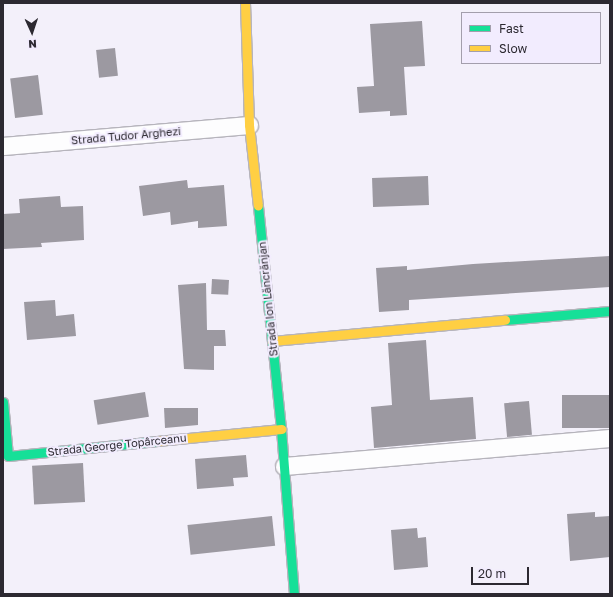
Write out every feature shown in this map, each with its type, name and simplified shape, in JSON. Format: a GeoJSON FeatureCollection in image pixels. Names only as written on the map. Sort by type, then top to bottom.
{"type":"FeatureCollection","features":[{"type":"Feature","properties":{"kind":"street","name":"Strada Ion Lăncrănjan"},"geometry":{"type":"LineString","coordinates":[[246,3],[249,125],[281,428],[294,594]]}},
{"type":"Feature","properties":{"kind":"street","name":"Strada Tudor Arghezi"},"geometry":{"type":"LineString","coordinates":[[3,146],[249,125]]}},
{"type":"Feature","properties":{"kind":"street"},"geometry":{"type":"LineString","coordinates":[[272,341],[610,311]]}},
{"type":"Feature","properties":{"kind":"street","name":"Strada George Topârceanu"},"geometry":{"type":"LineString","coordinates":[[3,402],[8,456],[281,428]]}},
{"type":"Feature","properties":{"kind":"street"},"geometry":{"type":"LineString","coordinates":[[284,466],[610,438]]}},
{"type":"Feature","properties":{"kind":"building"},"geometry":{"type":"Polygon","coordinates":[[[422,21],[425,66],[404,67],[407,115],[390,116],[390,111],[359,113],[357,87],[374,86],[370,24],[422,21]]]}},
{"type":"Feature","properties":{"kind":"building"},"geometry":{"type":"Polygon","coordinates":[[[115,48],[118,76],[99,78],[96,50],[115,48]]]}},
{"type":"Feature","properties":{"kind":"building"},"geometry":{"type":"Polygon","coordinates":[[[38,75],[43,115],[15,118],[10,78],[38,75]]]}},
{"type":"Feature","properties":{"kind":"building"},"geometry":{"type":"Polygon","coordinates":[[[428,176],[429,205],[373,207],[372,178],[428,176]]]}},
{"type":"Feature","properties":{"kind":"building"},"geometry":{"type":"Polygon","coordinates":[[[187,180],[188,188],[224,185],[227,226],[198,228],[198,221],[171,225],[170,212],[143,216],[139,186],[187,180]]]}},
{"type":"Feature","properties":{"kind":"building"},"geometry":{"type":"Polygon","coordinates":[[[60,196],[61,207],[83,206],[84,240],[41,243],[42,247],[3,249],[3,214],[20,213],[19,199],[60,196]]]}},
{"type":"Feature","properties":{"kind":"building"},"geometry":{"type":"Polygon","coordinates":[[[610,256],[610,287],[409,300],[409,310],[379,312],[376,268],[407,266],[407,270],[473,264],[610,256]]]}},
{"type":"Feature","properties":{"kind":"building"},"geometry":{"type":"Polygon","coordinates":[[[212,279],[229,280],[228,295],[211,294],[212,279]]]}},
{"type":"Feature","properties":{"kind":"building"},"geometry":{"type":"Polygon","coordinates":[[[206,283],[207,330],[225,330],[226,346],[214,346],[214,370],[184,369],[178,285],[206,283]]]}},
{"type":"Feature","properties":{"kind":"building"},"geometry":{"type":"Polygon","coordinates":[[[55,300],[56,316],[74,314],[76,336],[27,340],[24,302],[55,300]]]}},
{"type":"Feature","properties":{"kind":"building"},"geometry":{"type":"Polygon","coordinates":[[[426,340],[430,400],[473,397],[476,439],[374,448],[371,407],[392,405],[388,343],[426,340]]]}},
{"type":"Feature","properties":{"kind":"building"},"geometry":{"type":"Polygon","coordinates":[[[145,392],[149,417],[98,425],[94,400],[145,392]]]}},
{"type":"Feature","properties":{"kind":"building"},"geometry":{"type":"Polygon","coordinates":[[[562,395],[610,395],[610,428],[562,428],[562,395]]]}},
{"type":"Feature","properties":{"kind":"building"},"geometry":{"type":"Polygon","coordinates":[[[529,401],[532,435],[507,437],[504,403],[529,401]]]}},
{"type":"Feature","properties":{"kind":"building"},"geometry":{"type":"Polygon","coordinates":[[[164,408],[198,408],[198,425],[165,428],[164,408]]]}},
{"type":"Feature","properties":{"kind":"building"},"geometry":{"type":"Polygon","coordinates":[[[246,455],[248,477],[233,478],[234,486],[197,489],[195,459],[246,455]]]}},
{"type":"Feature","properties":{"kind":"building"},"geometry":{"type":"Polygon","coordinates":[[[83,463],[85,502],[34,505],[32,466],[83,463]]]}},
{"type":"Feature","properties":{"kind":"building"},"geometry":{"type":"Polygon","coordinates":[[[595,512],[595,517],[610,516],[610,557],[570,561],[567,514],[595,512]]]}},
{"type":"Feature","properties":{"kind":"building"},"geometry":{"type":"Polygon","coordinates":[[[272,516],[275,546],[191,555],[187,525],[272,516]]]}},
{"type":"Feature","properties":{"kind":"building"},"geometry":{"type":"Polygon","coordinates":[[[417,528],[418,538],[426,537],[428,567],[394,570],[391,530],[417,528]]]}},
{"type":"Feature","properties":{"kind":"traffic: fast"},"geometry":{"type":"LineString","coordinates":[[258,206],[281,429],[294,594]]}},
{"type":"Feature","properties":{"kind":"traffic: fast"},"geometry":{"type":"LineString","coordinates":[[505,320],[610,311]]}},
{"type":"Feature","properties":{"kind":"traffic: fast"},"geometry":{"type":"LineString","coordinates":[[3,402],[8,456],[157,441]]}},
{"type":"Feature","properties":{"kind":"traffic: slow"},"geometry":{"type":"LineString","coordinates":[[245,3],[249,125],[258,206]]}},
{"type":"Feature","properties":{"kind":"traffic: slow"},"geometry":{"type":"LineString","coordinates":[[272,341],[505,320]]}},
{"type":"Feature","properties":{"kind":"traffic: slow"},"geometry":{"type":"LineString","coordinates":[[157,441],[281,429]]}}]}
